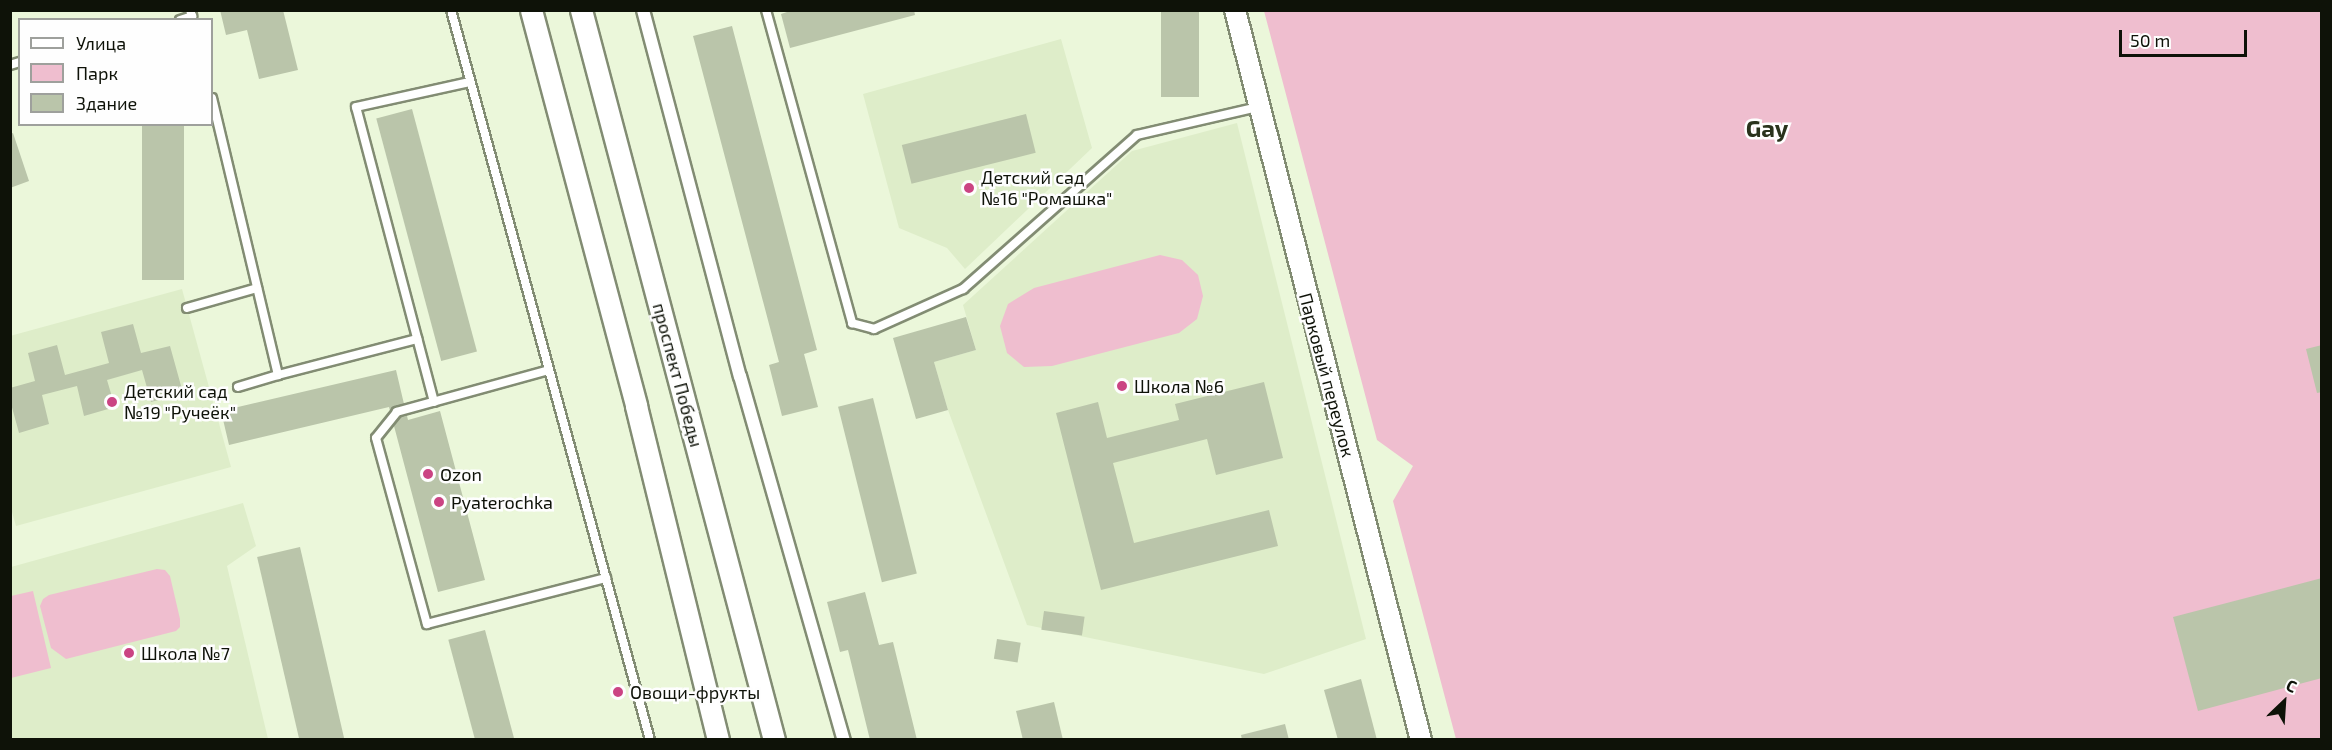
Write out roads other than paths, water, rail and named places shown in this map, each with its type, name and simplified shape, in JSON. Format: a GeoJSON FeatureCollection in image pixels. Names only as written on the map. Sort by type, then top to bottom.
{"type":"FeatureCollection","features":[{"type":"Feature","properties":{"kind":"main road"},"geometry":{"type":"LineString","coordinates":[[531,10],[636,406],[718,740]]}},
{"type":"Feature","properties":{"kind":"main road","name":"проспект Победы"},"geometry":{"type":"LineString","coordinates":[[581,10],[774,740]]}},
{"type":"Feature","properties":{"kind":"street"},"geometry":{"type":"LineString","coordinates":[[643,10],[740,376],[844,740]]}},
{"type":"Feature","properties":{"kind":"street","name":"Парковый переулок"},"geometry":{"type":"LineString","coordinates":[[1235,10],[1421,740]]}},
{"type":"Feature","properties":{"kind":"lane"},"geometry":{"type":"LineString","coordinates":[[451,10],[650,740]]}},
{"type":"Feature","properties":{"kind":"lane"},"geometry":{"type":"LineString","coordinates":[[766,10],[852,323],[874,329],[963,289],[1137,135],[1258,107]]}},
{"type":"Feature","properties":{"kind":"lane"},"geometry":{"type":"LineString","coordinates":[[434,402],[356,107],[470,82]]}},
{"type":"Feature","properties":{"kind":"lane"},"geometry":{"type":"LineString","coordinates":[[213,102],[278,375]]}},
{"type":"Feature","properties":{"kind":"lane"},"geometry":{"type":"LineString","coordinates":[[187,308],[257,288]]}},
{"type":"Feature","properties":{"kind":"lane"},"geometry":{"type":"LineString","coordinates":[[238,387],[417,339]]}},
{"type":"Feature","properties":{"kind":"lane"},"geometry":{"type":"LineString","coordinates":[[549,370],[397,412],[376,438],[428,624],[606,578]]}},
{"type":"Feature","properties":{"kind":"place","name":"Детский сад №16 \"Ромашка\""},"geometry":{"type":"Point","coordinates":[969,188]}},
{"type":"Feature","properties":{"kind":"place","name":"Школа №6"},"geometry":{"type":"Point","coordinates":[1122,386]}},
{"type":"Feature","properties":{"kind":"place","name":"Детский сад №19 \"Ручеёк\""},"geometry":{"type":"Point","coordinates":[112,402]}},
{"type":"Feature","properties":{"kind":"place","name":"Ozon"},"geometry":{"type":"Point","coordinates":[428,474]}},
{"type":"Feature","properties":{"kind":"place","name":"Pyaterochka"},"geometry":{"type":"Point","coordinates":[439,502]}},
{"type":"Feature","properties":{"kind":"place","name":"Школа №7"},"geometry":{"type":"Point","coordinates":[129,653]}},
{"type":"Feature","properties":{"kind":"place","name":"Овощи-фрукты"},"geometry":{"type":"Point","coordinates":[618,692]}},
{"type":"Feature","properties":{"kind":"district","name":"Gay"},"geometry":{"type":"Point","coordinates":[1767,128]}}]}
